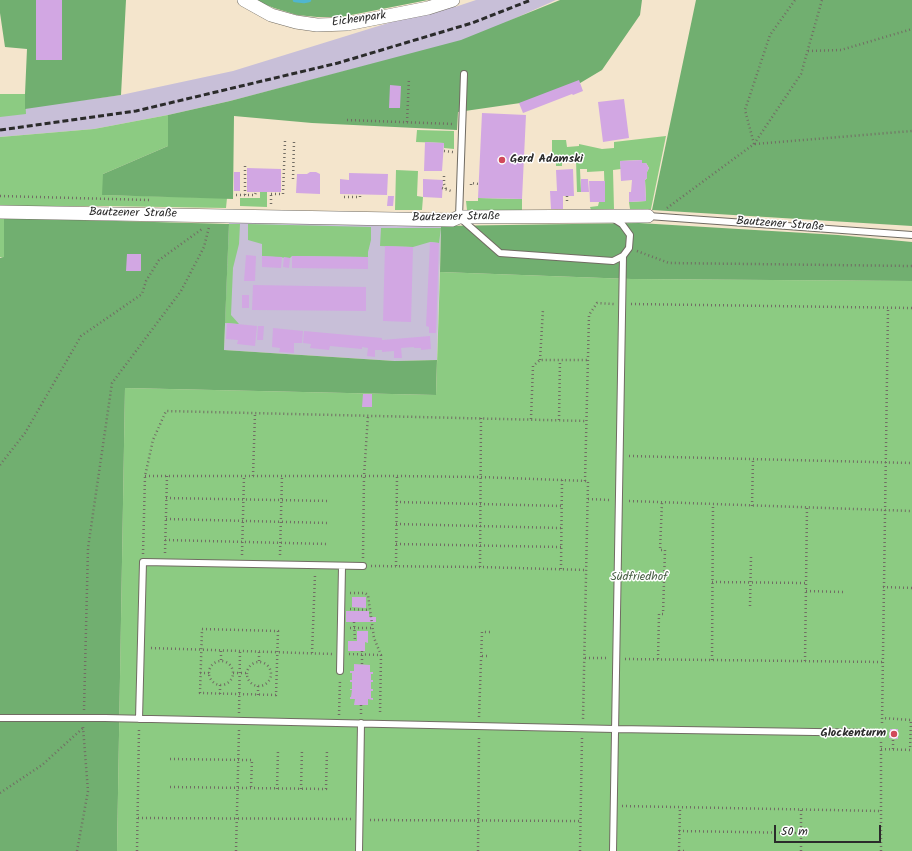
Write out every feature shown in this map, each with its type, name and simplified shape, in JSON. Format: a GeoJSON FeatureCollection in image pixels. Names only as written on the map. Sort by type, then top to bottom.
{"type":"FeatureCollection","features":[{"type":"Feature","properties":{"kind":"street","name":"Eichenpark"},"geometry":{"type":"LineString","coordinates":[[244,0],[271,15],[296,22],[317,25],[347,24],[428,8],[453,0]]}},
{"type":"Feature","properties":{"kind":"street","name":"Bautzener Straße"},"geometry":{"type":"LineString","coordinates":[[0,212],[452,220],[459,217],[652,216]]}},
{"type":"Feature","properties":{"kind":"lane"},"geometry":{"type":"LineString","coordinates":[[464,74],[459,217],[500,254],[613,261],[623,256],[629,248],[630,235],[622,224],[610,216]]}},
{"type":"Feature","properties":{"kind":"lane","name":"Bautzener Straße"},"geometry":{"type":"LineString","coordinates":[[652,216],[912,235]]}},
{"type":"Feature","properties":{"kind":"lane"},"geometry":{"type":"LineString","coordinates":[[613,851],[623,256]]}},
{"type":"Feature","properties":{"kind":"lane"},"geometry":{"type":"LineString","coordinates":[[139,719],[143,562],[342,567],[362,566]]}},
{"type":"Feature","properties":{"kind":"lane"},"geometry":{"type":"LineString","coordinates":[[340,671],[342,567]]}},
{"type":"Feature","properties":{"kind":"lane"},"geometry":{"type":"LineString","coordinates":[[0,718],[84,718],[881,733]]}},
{"type":"Feature","properties":{"kind":"lane"},"geometry":{"type":"LineString","coordinates":[[358,851],[361,724]]}},
{"type":"Feature","properties":{"kind":"path"},"geometry":{"type":"LineString","coordinates":[[754,144],[745,110],[770,35],[795,0]]}},
{"type":"Feature","properties":{"kind":"path"},"geometry":{"type":"LineString","coordinates":[[652,216],[754,144],[801,74],[822,0]]}},
{"type":"Feature","properties":{"kind":"path"},"geometry":{"type":"LineString","coordinates":[[808,51],[840,50],[912,29]]}},
{"type":"Feature","properties":{"kind":"path"},"geometry":{"type":"LineString","coordinates":[[407,122],[409,78]]}},
{"type":"Feature","properties":{"kind":"path"},"geometry":{"type":"LineString","coordinates":[[347,120],[462,124]]}},
{"type":"Feature","properties":{"kind":"path"},"geometry":{"type":"LineString","coordinates":[[754,144],[912,131]]}},
{"type":"Feature","properties":{"kind":"path"},"geometry":{"type":"LineString","coordinates":[[271,194],[283,194],[285,141]]}},
{"type":"Feature","properties":{"kind":"path"},"geometry":{"type":"LineString","coordinates":[[293,179],[294,142]]}},
{"type":"Feature","properties":{"kind":"path"},"geometry":{"type":"LineString","coordinates":[[245,164],[245,195]]}},
{"type":"Feature","properties":{"kind":"path"},"geometry":{"type":"LineString","coordinates":[[444,176],[444,184],[446,188]]}},
{"type":"Feature","properties":{"kind":"path"},"geometry":{"type":"LineString","coordinates":[[236,195],[255,195],[256,192]]}},
{"type":"Feature","properties":{"kind":"path"},"geometry":{"type":"LineString","coordinates":[[344,197],[360,197],[360,195]]}},
{"type":"Feature","properties":{"kind":"path"},"geometry":{"type":"LineString","coordinates":[[567,196],[567,203]]}},
{"type":"Feature","properties":{"kind":"path"},"geometry":{"type":"LineString","coordinates":[[0,465],[25,433],[81,336],[142,294],[146,281],[159,260],[210,224],[204,247],[181,291],[112,383],[88,548],[83,728],[88,791],[77,851]]}},
{"type":"Feature","properties":{"kind":"path"},"geometry":{"type":"LineString","coordinates":[[629,248],[669,263],[912,266]]}},
{"type":"Feature","properties":{"kind":"path"},"geometry":{"type":"LineString","coordinates":[[585,481],[589,315],[597,303],[912,308]]}},
{"type":"Feature","properties":{"kind":"path"},"geometry":{"type":"LineString","coordinates":[[881,851],[881,733],[888,308]]}},
{"type":"Feature","properties":{"kind":"path"},"geometry":{"type":"LineString","coordinates":[[540,360],[543,309]]}},
{"type":"Feature","properties":{"kind":"path"},"geometry":{"type":"LineString","coordinates":[[531,419],[532,366],[540,360],[588,360]]}},
{"type":"Feature","properties":{"kind":"path"},"geometry":{"type":"LineString","coordinates":[[559,420],[560,360]]}},
{"type":"Feature","properties":{"kind":"path"},"geometry":{"type":"LineString","coordinates":[[143,562],[145,476],[153,440],[166,411],[587,421]]}},
{"type":"Feature","properties":{"kind":"path"},"geometry":{"type":"LineString","coordinates":[[254,476],[255,413]]}},
{"type":"Feature","properties":{"kind":"path"},"geometry":{"type":"LineString","coordinates":[[368,415],[364,476],[362,566],[586,570]]}},
{"type":"Feature","properties":{"kind":"path"},"geometry":{"type":"LineString","coordinates":[[480,567],[481,418]]}},
{"type":"Feature","properties":{"kind":"path"},"geometry":{"type":"LineString","coordinates":[[620,456],[912,463]]}},
{"type":"Feature","properties":{"kind":"path"},"geometry":{"type":"LineString","coordinates":[[752,506],[753,459]]}},
{"type":"Feature","properties":{"kind":"path"},"geometry":{"type":"LineString","coordinates":[[145,476],[397,476],[588,481],[580,851]]}},
{"type":"Feature","properties":{"kind":"path"},"geometry":{"type":"LineString","coordinates":[[164,563],[167,476]]}},
{"type":"Feature","properties":{"kind":"path"},"geometry":{"type":"LineString","coordinates":[[242,564],[244,476]]}},
{"type":"Feature","properties":{"kind":"path"},"geometry":{"type":"LineString","coordinates":[[280,565],[282,476]]}},
{"type":"Feature","properties":{"kind":"path"},"geometry":{"type":"LineString","coordinates":[[396,566],[397,476]]}},
{"type":"Feature","properties":{"kind":"path"},"geometry":{"type":"LineString","coordinates":[[561,569],[562,480]]}},
{"type":"Feature","properties":{"kind":"path"},"geometry":{"type":"LineString","coordinates":[[166,498],[330,501]]}},
{"type":"Feature","properties":{"kind":"path"},"geometry":{"type":"LineString","coordinates":[[588,499],[912,511]]}},
{"type":"Feature","properties":{"kind":"path"},"geometry":{"type":"LineString","coordinates":[[396,502],[562,506]]}},
{"type":"Feature","properties":{"kind":"path"},"geometry":{"type":"LineString","coordinates":[[658,659],[658,614],[663,614],[665,550],[660,550],[662,502]]}},
{"type":"Feature","properties":{"kind":"path"},"geometry":{"type":"LineString","coordinates":[[712,660],[713,504]]}},
{"type":"Feature","properties":{"kind":"path"},"geometry":{"type":"LineString","coordinates":[[805,661],[807,508]]}},
{"type":"Feature","properties":{"kind":"path"},"geometry":{"type":"LineString","coordinates":[[166,519],[329,523]]}},
{"type":"Feature","properties":{"kind":"path"},"geometry":{"type":"LineString","coordinates":[[396,524],[561,528]]}},
{"type":"Feature","properties":{"kind":"path"},"geometry":{"type":"LineString","coordinates":[[165,540],[328,544]]}},
{"type":"Feature","properties":{"kind":"path"},"geometry":{"type":"LineString","coordinates":[[396,544],[561,547]]}},
{"type":"Feature","properties":{"kind":"path"},"geometry":{"type":"LineString","coordinates":[[750,606],[751,557]]}},
{"type":"Feature","properties":{"kind":"path"},"geometry":{"type":"LineString","coordinates":[[312,653],[315,566]]}},
{"type":"Feature","properties":{"kind":"path"},"geometry":{"type":"LineString","coordinates":[[712,582],[806,583]]}},
{"type":"Feature","properties":{"kind":"path"},"geometry":{"type":"LineString","coordinates":[[883,587],[912,588]]}},
{"type":"Feature","properties":{"kind":"path"},"geometry":{"type":"LineString","coordinates":[[806,591],[843,592]]}},
{"type":"Feature","properties":{"kind":"path"},"geometry":{"type":"LineString","coordinates":[[342,593],[365,593],[368,595],[374,628],[374,638],[381,655],[380,724]]}},
{"type":"Feature","properties":{"kind":"path"},"geometry":{"type":"LineString","coordinates":[[352,609],[363,608],[370,610]]}},
{"type":"Feature","properties":{"kind":"path"},"geometry":{"type":"LineString","coordinates":[[354,622],[355,641]]}},
{"type":"Feature","properties":{"kind":"path"},"geometry":{"type":"LineString","coordinates":[[358,628],[374,628]]}},
{"type":"Feature","properties":{"kind":"path"},"geometry":{"type":"LineString","coordinates":[[202,629],[278,631],[278,652],[276,695],[200,693],[202,629]]}},
{"type":"Feature","properties":{"kind":"path"},"geometry":{"type":"LineString","coordinates":[[478,851],[479,726],[482,632],[491,632]]}},
{"type":"Feature","properties":{"kind":"path"},"geometry":{"type":"LineString","coordinates":[[141,647],[340,654]]}},
{"type":"Feature","properties":{"kind":"path"},"geometry":{"type":"LineString","coordinates":[[221,660],[222,650]]}},
{"type":"Feature","properties":{"kind":"path"},"geometry":{"type":"LineString","coordinates":[[236,851],[240,651]]}},
{"type":"Feature","properties":{"kind":"path"},"geometry":{"type":"LineString","coordinates":[[259,651],[259,661]]}},
{"type":"Feature","properties":{"kind":"path"},"geometry":{"type":"LineString","coordinates":[[362,653],[362,664]]}},
{"type":"Feature","properties":{"kind":"path"},"geometry":{"type":"LineString","coordinates":[[358,654],[381,655]]}},
{"type":"Feature","properties":{"kind":"path"},"geometry":{"type":"LineString","coordinates":[[482,656],[490,656]]}},
{"type":"Feature","properties":{"kind":"path"},"geometry":{"type":"LineString","coordinates":[[585,658],[882,662]]}},
{"type":"Feature","properties":{"kind":"path"},"geometry":{"type":"LineString","coordinates":[[221,660],[230,664],[233,673],[230,681],[220,685],[212,681],[209,673],[212,664],[221,660]]}},
{"type":"Feature","properties":{"kind":"path"},"geometry":{"type":"LineString","coordinates":[[259,661],[268,665],[271,674],[267,683],[258,686],[250,682],[246,673],[250,664],[259,661]]}},
{"type":"Feature","properties":{"kind":"path"},"geometry":{"type":"LineString","coordinates":[[339,723],[340,671]]}},
{"type":"Feature","properties":{"kind":"path"},"geometry":{"type":"LineString","coordinates":[[200,673],[209,673]]}},
{"type":"Feature","properties":{"kind":"path"},"geometry":{"type":"LineString","coordinates":[[233,673],[246,673]]}},
{"type":"Feature","properties":{"kind":"path"},"geometry":{"type":"LineString","coordinates":[[271,674],[277,674]]}},
{"type":"Feature","properties":{"kind":"path"},"geometry":{"type":"LineString","coordinates":[[220,685],[220,694]]}},
{"type":"Feature","properties":{"kind":"path"},"geometry":{"type":"LineString","coordinates":[[258,686],[258,694]]}},
{"type":"Feature","properties":{"kind":"path"},"geometry":{"type":"LineString","coordinates":[[361,705],[361,711]]}},
{"type":"Feature","properties":{"kind":"path"},"geometry":{"type":"LineString","coordinates":[[881,749],[910,750],[911,735],[911,720],[882,718]]}},
{"type":"Feature","properties":{"kind":"path"},"geometry":{"type":"LineString","coordinates":[[137,851],[139,719]]}},
{"type":"Feature","properties":{"kind":"path"},"geometry":{"type":"LineString","coordinates":[[0,792],[42,765],[83,728]]}},
{"type":"Feature","properties":{"kind":"path"},"geometry":{"type":"LineString","coordinates":[[893,738],[893,749]]}},
{"type":"Feature","properties":{"kind":"path"},"geometry":{"type":"LineString","coordinates":[[301,789],[302,749]]}},
{"type":"Feature","properties":{"kind":"path"},"geometry":{"type":"LineString","coordinates":[[277,789],[278,750]]}},
{"type":"Feature","properties":{"kind":"path"},"geometry":{"type":"LineString","coordinates":[[170,787],[326,789],[327,750]]}},
{"type":"Feature","properties":{"kind":"path"},"geometry":{"type":"LineString","coordinates":[[170,759],[252,760],[251,788]]}},
{"type":"Feature","properties":{"kind":"path"},"geometry":{"type":"LineString","coordinates":[[613,806],[881,811]]}},
{"type":"Feature","properties":{"kind":"path"},"geometry":{"type":"LineString","coordinates":[[680,808],[679,851],[686,851]]}},
{"type":"Feature","properties":{"kind":"path"},"geometry":{"type":"LineString","coordinates":[[801,810],[801,851]]}},
{"type":"Feature","properties":{"kind":"path"},"geometry":{"type":"LineString","coordinates":[[679,831],[801,833]]}},
{"type":"Feature","properties":{"kind":"shaded area"},"geometry":{"type":"Polygon","coordinates":[[[476,0],[556,0],[469,39],[230,101],[168,115],[94,129],[0,137],[0,111],[121,95],[233,71],[414,15],[451,5],[455,7],[476,0]]]}},
{"type":"Feature","properties":{"kind":"shaded area"},"geometry":{"type":"Polygon","coordinates":[[[229,220],[441,226],[437,360],[395,361],[224,350],[229,220]]]}},
{"type":"Feature","properties":{"kind":"green space"},"geometry":{"type":"Polygon","coordinates":[[[0,0],[126,0],[121,95],[25,109],[27,49],[5,47],[0,13],[0,0]]]}},
{"type":"Feature","properties":{"kind":"green space"},"geometry":{"type":"Polygon","coordinates":[[[254,0],[428,0],[341,17],[317,17],[297,15],[254,0]]]}},
{"type":"Feature","properties":{"kind":"green space"},"geometry":{"type":"Polygon","coordinates":[[[560,0],[642,0],[640,15],[602,70],[555,98],[458,112],[457,130],[312,123],[234,116],[233,199],[102,195],[103,174],[168,146],[168,115],[230,101],[461,40],[560,0]]]}},
{"type":"Feature","properties":{"kind":"green space"},"geometry":{"type":"Polygon","coordinates":[[[696,0],[912,0],[912,226],[652,210],[696,0]]]}},
{"type":"Feature","properties":{"kind":"green space"},"geometry":{"type":"Polygon","coordinates":[[[0,94],[25,94],[26,114],[0,117],[0,94]]]}},
{"type":"Feature","properties":{"kind":"green space"},"geometry":{"type":"Polygon","coordinates":[[[168,115],[168,146],[103,174],[103,195],[227,198],[226,208],[102,206],[0,207],[0,137],[94,129],[168,115]]]}},
{"type":"Feature","properties":{"kind":"green space"},"geometry":{"type":"Polygon","coordinates":[[[417,130],[454,131],[454,149],[444,148],[444,143],[416,142],[417,130]]]}},
{"type":"Feature","properties":{"kind":"green space"},"geometry":{"type":"Polygon","coordinates":[[[666,136],[651,209],[630,209],[629,202],[646,201],[645,180],[647,178],[649,168],[646,163],[642,163],[641,160],[620,161],[621,169],[613,170],[614,209],[591,210],[590,207],[598,206],[599,202],[605,202],[604,171],[587,172],[587,169],[580,169],[581,192],[577,192],[576,160],[562,160],[562,166],[556,166],[556,160],[552,160],[552,140],[566,140],[567,147],[579,146],[579,144],[602,149],[614,148],[614,142],[666,136]]]}},
{"type":"Feature","properties":{"kind":"green space"},"geometry":{"type":"Polygon","coordinates":[[[396,170],[418,171],[417,196],[423,197],[422,210],[395,210],[396,170]]]}},
{"type":"Feature","properties":{"kind":"green space"},"geometry":{"type":"Polygon","coordinates":[[[260,192],[267,192],[267,207],[240,206],[240,198],[260,198],[260,192]]]}},
{"type":"Feature","properties":{"kind":"green space"},"geometry":{"type":"Polygon","coordinates":[[[478,198],[522,199],[522,211],[467,210],[466,201],[478,201],[478,198]]]}},
{"type":"Feature","properties":{"kind":"green space"},"geometry":{"type":"Polygon","coordinates":[[[0,218],[4,218],[4,258],[0,257],[0,218]]]}},
{"type":"Feature","properties":{"kind":"green space"},"geometry":{"type":"Polygon","coordinates":[[[4,218],[229,224],[224,350],[395,361],[437,360],[436,395],[125,388],[117,851],[0,851],[0,258],[4,257],[4,218]]]}},
{"type":"Feature","properties":{"kind":"green space"},"geometry":{"type":"Polygon","coordinates":[[[639,223],[838,235],[912,242],[912,281],[631,279],[440,272],[441,226],[639,223]]]}},
{"type":"Feature","properties":{"kind":"green space"},"geometry":{"type":"Polygon","coordinates":[[[229,224],[240,224],[239,244],[233,268],[231,315],[239,324],[225,323],[229,224]]]}},
{"type":"Feature","properties":{"kind":"green space"},"geometry":{"type":"Polygon","coordinates":[[[248,224],[371,227],[371,240],[368,257],[292,256],[290,258],[262,256],[262,244],[248,240],[248,224]]]}},
{"type":"Feature","properties":{"kind":"green space"},"geometry":{"type":"Polygon","coordinates":[[[381,228],[441,228],[439,243],[430,242],[413,247],[380,246],[381,228]]]}},
{"type":"Feature","properties":{"kind":"green space","name":"Südfriedhof"},"geometry":{"type":"Polygon","coordinates":[[[440,272],[631,279],[912,281],[912,851],[117,851],[125,388],[436,395],[440,272]]]}},
{"type":"Feature","properties":{"kind":"building"},"geometry":{"type":"Polygon","coordinates":[[[36,0],[62,0],[62,60],[36,60],[36,0]]]}},
{"type":"Feature","properties":{"kind":"building"},"geometry":{"type":"Polygon","coordinates":[[[579,80],[583,91],[523,113],[519,103],[579,80]]]}},
{"type":"Feature","properties":{"kind":"building"},"geometry":{"type":"Polygon","coordinates":[[[390,85],[401,86],[400,108],[389,108],[390,85]]]}},
{"type":"Feature","properties":{"kind":"building"},"geometry":{"type":"Polygon","coordinates":[[[624,99],[629,138],[603,142],[598,102],[624,99]]]}},
{"type":"Feature","properties":{"kind":"building","name":"Gerd Adamski"},"geometry":{"type":"Polygon","coordinates":[[[482,113],[526,115],[522,199],[478,198],[482,113]]]}},
{"type":"Feature","properties":{"kind":"building"},"geometry":{"type":"Polygon","coordinates":[[[425,142],[444,143],[442,171],[424,171],[425,142]]]}},
{"type":"Feature","properties":{"kind":"building"},"geometry":{"type":"Polygon","coordinates":[[[642,160],[642,163],[646,163],[649,168],[647,178],[645,180],[646,201],[629,202],[629,192],[631,192],[632,180],[621,181],[620,161],[642,160]]]}},
{"type":"Feature","properties":{"kind":"building"},"geometry":{"type":"Polygon","coordinates":[[[247,168],[281,169],[281,192],[247,192],[247,168]]]}},
{"type":"Feature","properties":{"kind":"building"},"geometry":{"type":"Polygon","coordinates":[[[573,169],[574,196],[563,196],[563,209],[551,209],[550,191],[557,191],[556,170],[573,169]]]}},
{"type":"Feature","properties":{"kind":"building"},"geometry":{"type":"Polygon","coordinates":[[[234,172],[240,172],[240,191],[234,191],[234,172]]]}},
{"type":"Feature","properties":{"kind":"building"},"geometry":{"type":"Polygon","coordinates":[[[310,172],[320,174],[320,194],[296,193],[297,174],[307,174],[310,172]]]}},
{"type":"Feature","properties":{"kind":"building"},"geometry":{"type":"Polygon","coordinates":[[[349,173],[388,174],[387,195],[340,194],[340,179],[349,180],[349,173]]]}},
{"type":"Feature","properties":{"kind":"building"},"geometry":{"type":"Polygon","coordinates":[[[423,179],[443,180],[442,198],[423,197],[423,179]]]}},
{"type":"Feature","properties":{"kind":"building"},"geometry":{"type":"Polygon","coordinates":[[[581,179],[588,179],[589,192],[581,192],[581,179]]]}},
{"type":"Feature","properties":{"kind":"building"},"geometry":{"type":"Polygon","coordinates":[[[589,181],[605,181],[605,202],[590,202],[589,181]]]}},
{"type":"Feature","properties":{"kind":"building"},"geometry":{"type":"Polygon","coordinates":[[[388,196],[394,196],[393,206],[387,206],[388,196]]]}},
{"type":"Feature","properties":{"kind":"building"},"geometry":{"type":"Polygon","coordinates":[[[430,242],[439,243],[436,333],[429,333],[429,327],[426,326],[430,242]]]}},
{"type":"Feature","properties":{"kind":"building"},"geometry":{"type":"Polygon","coordinates":[[[385,246],[413,247],[411,322],[383,321],[385,246]]]}},
{"type":"Feature","properties":{"kind":"building"},"geometry":{"type":"Polygon","coordinates":[[[127,254],[141,254],[141,271],[126,271],[127,254]]]}},
{"type":"Feature","properties":{"kind":"building"},"geometry":{"type":"Polygon","coordinates":[[[246,255],[256,256],[255,281],[244,281],[246,255]]]}},
{"type":"Feature","properties":{"kind":"building"},"geometry":{"type":"Polygon","coordinates":[[[262,256],[282,257],[281,268],[262,267],[262,256]]]}},
{"type":"Feature","properties":{"kind":"building"},"geometry":{"type":"Polygon","coordinates":[[[292,256],[368,257],[368,269],[292,268],[292,256]]]}},
{"type":"Feature","properties":{"kind":"building"},"geometry":{"type":"Polygon","coordinates":[[[284,257],[290,258],[289,268],[283,267],[284,257]]]}},
{"type":"Feature","properties":{"kind":"building"},"geometry":{"type":"Polygon","coordinates":[[[253,285],[366,287],[366,311],[252,310],[253,285]]]}},
{"type":"Feature","properties":{"kind":"building"},"geometry":{"type":"Polygon","coordinates":[[[242,295],[249,295],[249,308],[242,308],[242,295]]]}},
{"type":"Feature","properties":{"kind":"building"},"geometry":{"type":"Polygon","coordinates":[[[227,323],[257,326],[255,346],[237,344],[238,340],[226,339],[227,323]]]}},
{"type":"Feature","properties":{"kind":"building"},"geometry":{"type":"Polygon","coordinates":[[[258,326],[264,326],[263,340],[257,340],[258,326]]]}},
{"type":"Feature","properties":{"kind":"building"},"geometry":{"type":"Polygon","coordinates":[[[273,328],[303,331],[302,343],[294,343],[294,353],[279,352],[280,348],[272,347],[273,328]]]}},
{"type":"Feature","properties":{"kind":"building"},"geometry":{"type":"Polygon","coordinates":[[[304,331],[382,338],[382,340],[430,336],[431,349],[421,350],[421,348],[414,347],[401,348],[402,358],[394,358],[394,351],[382,352],[382,350],[375,350],[375,357],[367,356],[368,348],[362,347],[362,349],[330,346],[329,350],[310,348],[311,344],[303,343],[304,331]]]}},
{"type":"Feature","properties":{"kind":"building"},"geometry":{"type":"Polygon","coordinates":[[[363,394],[372,394],[372,407],[362,407],[363,394]]]}},
{"type":"Feature","properties":{"kind":"building"},"geometry":{"type":"Polygon","coordinates":[[[352,597],[366,597],[366,608],[352,607],[352,597]]]}},
{"type":"Feature","properties":{"kind":"building"},"geometry":{"type":"Polygon","coordinates":[[[346,611],[369,611],[369,617],[376,617],[376,622],[346,622],[346,611]]]}},
{"type":"Feature","properties":{"kind":"building"},"geometry":{"type":"Polygon","coordinates":[[[357,631],[368,631],[368,643],[365,642],[365,651],[348,651],[348,641],[357,641],[357,631]]]}},
{"type":"Feature","properties":{"kind":"building"},"geometry":{"type":"Polygon","coordinates":[[[354,664],[370,665],[370,672],[373,672],[373,674],[371,674],[371,680],[373,680],[373,682],[371,682],[371,689],[373,689],[373,691],[371,691],[371,698],[373,698],[373,700],[368,699],[368,705],[354,705],[355,699],[350,699],[352,682],[350,682],[350,680],[352,680],[352,673],[350,673],[350,671],[354,671],[354,664]]]}},
{"type":"Feature","properties":{"kind":"building","name":"Glockenturm"},"geometry":{"type":"Polygon","coordinates":[[[890,729],[898,729],[898,739],[889,738],[890,729]]]}},
{"type":"Feature","properties":{"kind":"waterway"},"geometry":{"type":"LineString","coordinates":[[295,0],[309,0]]}},
{"type":"Feature","properties":{"kind":"railway"},"geometry":{"type":"LineString","coordinates":[[0,130],[136,111],[338,63],[472,23],[531,0]]}},
{"type":"Feature","properties":{"kind":"place","name":"Gerd Adamski"},"geometry":{"type":"Point","coordinates":[502,160]}},
{"type":"Feature","properties":{"kind":"place","name":"Glockenturm"},"geometry":{"type":"Point","coordinates":[894,734]}}]}
